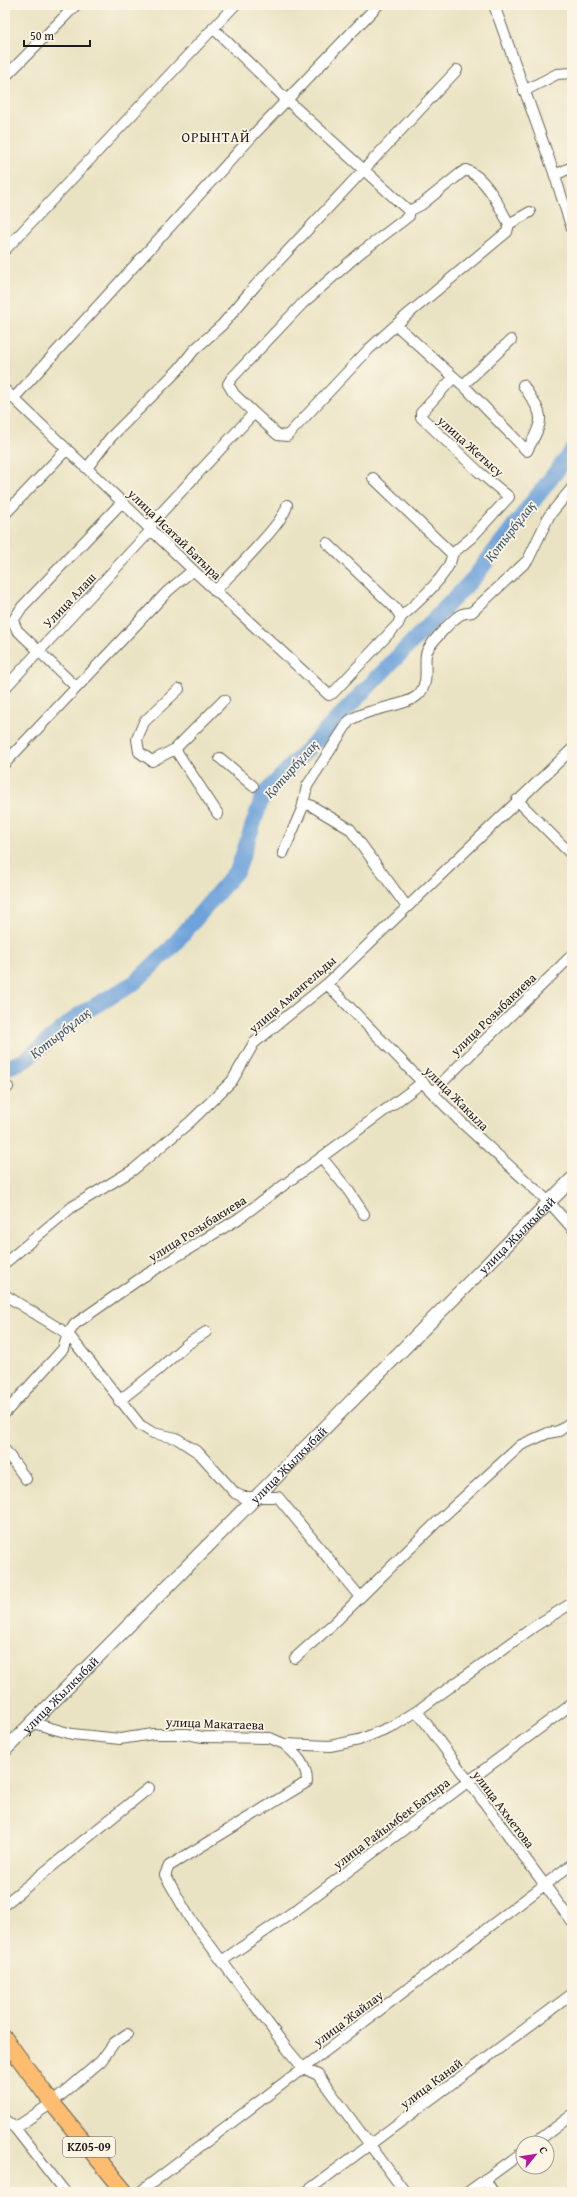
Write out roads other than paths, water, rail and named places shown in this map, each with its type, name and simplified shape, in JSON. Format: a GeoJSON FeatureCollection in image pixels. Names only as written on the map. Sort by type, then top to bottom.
{"type":"FeatureCollection","features":[{"type":"Feature","properties":{"kind":"main road","name":"KZ05-09"},"geometry":{"type":"LineString","coordinates":[[5,2039],[52,2103],[125,2192]]}},
{"type":"Feature","properties":{"kind":"street"},"geometry":{"type":"LineString","coordinates":[[5,77],[76,5]]}},
{"type":"Feature","properties":{"kind":"street"},"geometry":{"type":"LineString","coordinates":[[5,250],[235,5]]}},
{"type":"Feature","properties":{"kind":"street"},"geometry":{"type":"LineString","coordinates":[[14,398],[287,100],[378,5]]}},
{"type":"Feature","properties":{"kind":"street"},"geometry":{"type":"LineString","coordinates":[[494,5],[555,175],[572,229]]}},
{"type":"Feature","properties":{"kind":"street"},"geometry":{"type":"LineString","coordinates":[[213,28],[287,100],[409,211]]}},
{"type":"Feature","properties":{"kind":"street"},"geometry":{"type":"LineString","coordinates":[[87,468],[110,438],[173,376],[194,350],[222,325],[255,286],[457,70]]}},
{"type":"Feature","properties":{"kind":"street"},"geometry":{"type":"LineString","coordinates":[[524,91],[557,74],[572,73]]}},
{"type":"Feature","properties":{"kind":"street"},"geometry":{"type":"LineString","coordinates":[[555,175],[572,167]]}},
{"type":"Feature","properties":{"kind":"street"},"geometry":{"type":"LineString","coordinates":[[509,224],[481,180],[473,172],[466,170],[421,205],[409,211],[408,216],[360,253],[302,304],[228,384],[234,394],[278,435],[287,436],[369,349],[502,238],[507,232],[509,224],[530,212]]}},
{"type":"Feature","properties":{"kind":"street"},"geometry":{"type":"LineString","coordinates":[[396,325],[463,385],[527,451],[539,429],[541,414],[524,385]]}},
{"type":"Feature","properties":{"kind":"street"},"geometry":{"type":"LineString","coordinates":[[463,385],[511,340]]}},
{"type":"Feature","properties":{"kind":"street","name":"улица Жетысу"},"geometry":{"type":"LineString","coordinates":[[452,554],[471,538],[509,497],[479,472],[421,417],[421,413],[454,377]]}},
{"type":"Feature","properties":{"kind":"street","name":"улица Исатай Батыра"},"geometry":{"type":"LineString","coordinates":[[5,390],[215,591],[329,695],[333,694],[360,666],[398,624],[401,617]]}},
{"type":"Feature","properties":{"kind":"street","name":"Улица Алаш"},"geometry":{"type":"LineString","coordinates":[[5,688],[254,413]]}},
{"type":"Feature","properties":{"kind":"street"},"geometry":{"type":"LineString","coordinates":[[5,514],[67,449]]}},
{"type":"Feature","properties":{"kind":"street"},"geometry":{"type":"LineString","coordinates":[[327,543],[395,608],[401,617],[438,580],[452,560],[452,554],[373,478]]}},
{"type":"Feature","properties":{"kind":"street"},"geometry":{"type":"LineString","coordinates":[[283,853],[303,805],[307,786],[349,721],[357,715],[410,700],[420,694],[427,674],[426,653],[442,632],[461,614],[472,612],[528,560],[549,516],[572,488]]}},
{"type":"Feature","properties":{"kind":"street"},"geometry":{"type":"LineString","coordinates":[[76,687],[17,630],[13,621],[16,614],[122,502]]}},
{"type":"Feature","properties":{"kind":"street"},"geometry":{"type":"LineString","coordinates":[[215,591],[267,536],[287,511],[287,505]]}},
{"type":"Feature","properties":{"kind":"street"},"geometry":{"type":"LineString","coordinates":[[5,763],[168,591],[193,570]]}},
{"type":"Feature","properties":{"kind":"street"},"geometry":{"type":"LineString","coordinates":[[179,689],[144,722],[137,739],[139,752],[152,761],[175,749],[224,700]]}},
{"type":"Feature","properties":{"kind":"street"},"geometry":{"type":"LineString","coordinates":[[175,749],[218,814]]}},
{"type":"Feature","properties":{"kind":"street","name":"улица Амангельды"},"geometry":{"type":"LineString","coordinates":[[5,1263],[72,1207],[133,1170],[190,1122],[232,1081],[254,1043],[326,984],[572,749]]}},
{"type":"Feature","properties":{"kind":"street"},"geometry":{"type":"LineString","coordinates":[[220,758],[253,786]]}},
{"type":"Feature","properties":{"kind":"street"},"geometry":{"type":"LineString","coordinates":[[517,800],[572,855]]}},
{"type":"Feature","properties":{"kind":"street"},"geometry":{"type":"LineString","coordinates":[[303,805],[310,805],[350,829],[407,907]]}},
{"type":"Feature","properties":{"kind":"street","name":"улица Розыбакиева"},"geometry":{"type":"LineString","coordinates":[[433,1092],[473,1050],[528,1000],[572,955]]}},
{"type":"Feature","properties":{"kind":"street","name":"улица Жакыла"},"geometry":{"type":"LineString","coordinates":[[326,984],[459,1120],[549,1202],[572,1228]]}},
{"type":"Feature","properties":{"kind":"street","name":"улица Розыбакиева"},"geometry":{"type":"LineString","coordinates":[[5,1413],[63,1349],[68,1334],[75,1324],[94,1309],[238,1219],[423,1082]]}},
{"type":"Feature","properties":{"kind":"street"},"geometry":{"type":"LineString","coordinates":[[322,1158],[348,1190],[364,1214]]}},
{"type":"Feature","properties":{"kind":"street","name":"улица Жылкыбай"},"geometry":{"type":"LineString","coordinates":[[5,1750],[254,1497],[572,1179]]}},
{"type":"Feature","properties":{"kind":"street"},"geometry":{"type":"LineString","coordinates":[[5,1295],[68,1334],[119,1401],[140,1425],[153,1433],[176,1438],[199,1453],[235,1493],[244,1497],[278,1497]]}},
{"type":"Feature","properties":{"kind":"street"},"geometry":{"type":"LineString","coordinates":[[119,1401],[158,1370],[186,1345],[206,1332]]}},
{"type":"Feature","properties":{"kind":"street"},"geometry":{"type":"LineString","coordinates":[[295,1658],[438,1521],[521,1445],[548,1433],[559,1431],[572,1421]]}},
{"type":"Feature","properties":{"kind":"street"},"geometry":{"type":"LineString","coordinates":[[5,1450],[26,1479]]}},
{"type":"Feature","properties":{"kind":"street"},"geometry":{"type":"LineString","coordinates":[[276,1475],[278,1497],[360,1597]]}},
{"type":"Feature","properties":{"kind":"street","name":"улица Макатаева"},"geometry":{"type":"LineString","coordinates":[[32,1723],[72,1734],[120,1740],[153,1734],[187,1734],[202,1738],[270,1738],[284,1744],[330,1746],[359,1740],[395,1724],[417,1711],[535,1626],[572,1603]]}},
{"type":"Feature","properties":{"kind":"street","name":"улица Райымбек Батыра"},"geometry":{"type":"LineString","coordinates":[[223,1960],[296,1910],[572,1704]]}},
{"type":"Feature","properties":{"kind":"street","name":"улица Ахметова"},"geometry":{"type":"LineString","coordinates":[[417,1711],[572,1922]]}},
{"type":"Feature","properties":{"kind":"street"},"geometry":{"type":"LineString","coordinates":[[284,1744],[298,1756],[307,1771],[307,1782],[169,1866],[165,1875],[189,1917],[223,1960],[288,2050],[304,2068],[318,2075],[371,2144],[405,2192]]}},
{"type":"Feature","properties":{"kind":"street"},"geometry":{"type":"LineString","coordinates":[[5,1904],[149,1788]]}},
{"type":"Feature","properties":{"kind":"street","name":"улица Жайлау"},"geometry":{"type":"LineString","coordinates":[[140,2192],[572,1864]]}},
{"type":"Feature","properties":{"kind":"street","name":"улица Канай"},"geometry":{"type":"LineString","coordinates":[[306,2192],[572,1994]]}},
{"type":"Feature","properties":{"kind":"street"},"geometry":{"type":"LineString","coordinates":[[15,2128],[52,2103],[101,2061],[114,2043],[127,2034]]}},
{"type":"Feature","properties":{"kind":"street"},"geometry":{"type":"LineString","coordinates":[[546,2135],[572,2115]]}},
{"type":"Feature","properties":{"kind":"street"},"geometry":{"type":"LineString","coordinates":[[5,2120],[15,2128],[65,2192]]}},
{"type":"Feature","properties":{"kind":"street"},"geometry":{"type":"LineString","coordinates":[[468,2192],[515,2158]]}},
{"type":"Feature","properties":{"kind":"street"},"geometry":{"type":"LineString","coordinates":[[485,2179],[493,2192]]}},
{"type":"Feature","properties":{"kind":"waterway","name":"Қотырбұлақ"},"geometry":{"type":"LineString","coordinates":[[5,1068],[24,1061],[79,1015],[134,983],[171,948],[238,869],[263,795],[473,579],[572,451]]}},
{"type":"Feature","properties":{"kind":"district","name":"ОРЫНТАЙ"},"geometry":{"type":"Point","coordinates":[216,137]}}]}
